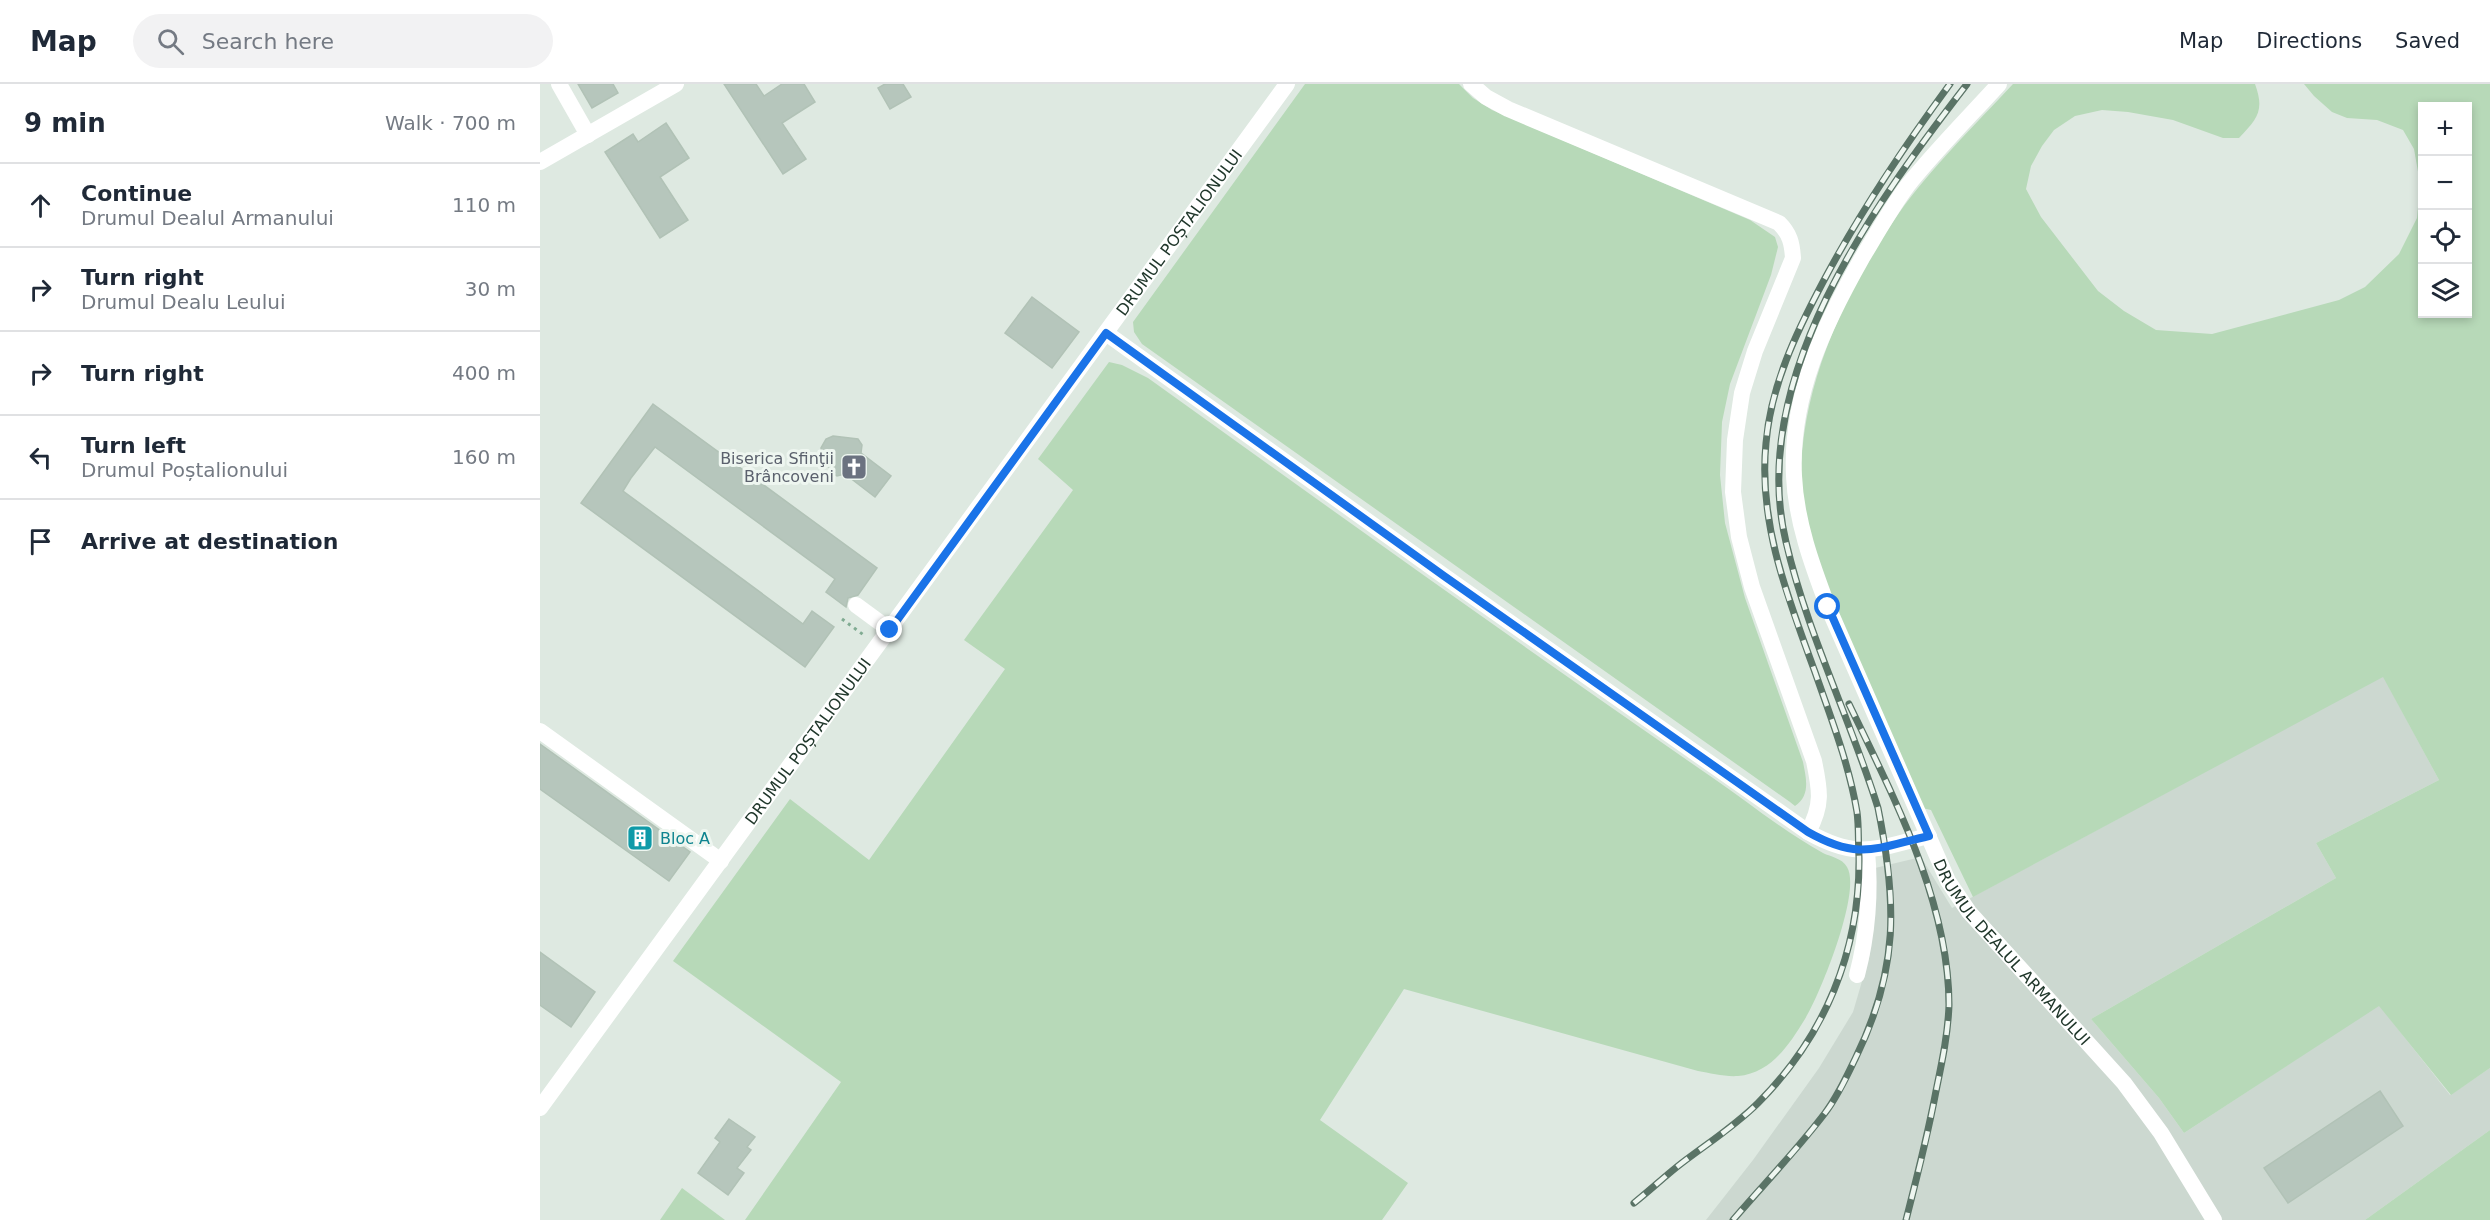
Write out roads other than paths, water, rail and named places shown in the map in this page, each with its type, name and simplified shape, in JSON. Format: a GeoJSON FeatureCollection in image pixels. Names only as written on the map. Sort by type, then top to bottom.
{"type":"FeatureCollection","features":[{"type":"Feature","properties":{"kind":"street"},"geometry":{"type":"LineString","coordinates":[[559,84],[588,135]]}},
{"type":"Feature","properties":{"kind":"street","name":"DRUMUL POȘTALIONULUI"},"geometry":{"type":"LineString","coordinates":[[540,1108],[1287,84]]}},
{"type":"Feature","properties":{"kind":"street"},"geometry":{"type":"LineString","coordinates":[[1471,84],[1486,97],[1508,109],[1779,224],[1787,231],[1792,243],[1793,258],[1755,351],[1742,393],[1733,492],[1739,537],[1752,587],[1814,761],[1820,806],[1808,832]]}},
{"type":"Feature","properties":{"kind":"street","name":"DRUMUL DEALUL ARMANULUI"},"geometry":{"type":"LineString","coordinates":[[1999,84],[1909,184],[1885,219],[1824,330],[1811,362],[1796,429],[1794,475],[1798,508],[1814,570],[1920,813],[1939,862],[1958,898],[2124,1083],[2161,1133],[2214,1220]]}},
{"type":"Feature","properties":{"kind":"street"},"geometry":{"type":"LineString","coordinates":[[540,162],[669,86]]}},
{"type":"Feature","properties":{"kind":"street"},"geometry":{"type":"LineString","coordinates":[[1106,333],[1444,576],[1808,832],[1840,848],[1867,851],[1929,836]]}},
{"type":"Feature","properties":{"kind":"street"},"geometry":{"type":"LineString","coordinates":[[856,605],[890,630]]}},
{"type":"Feature","properties":{"kind":"street"},"geometry":{"type":"LineString","coordinates":[[542,737],[721,861]]}},
{"type":"Feature","properties":{"kind":"street"},"geometry":{"type":"LineString","coordinates":[[1857,975],[1868,916],[1867,851]]}},
{"type":"Feature","properties":{"kind":"railway"},"geometry":{"type":"LineString","coordinates":[[1634,1203],[1739,1120],[1782,1077],[1820,1021],[1845,958],[1858,892],[1857,812],[1839,741],[1777,560],[1766,502],[1766,443],[1779,380],[1794,340],[1813,301],[1867,205],[1950,84]]}},
{"type":"Feature","properties":{"kind":"railway"},"geometry":{"type":"LineString","coordinates":[[1733,1220],[1803,1140],[1838,1093],[1870,1025],[1887,964],[1890,935],[1889,874],[1878,808],[1805,609],[1786,542],[1779,481],[1785,419],[1801,358],[1827,298],[1858,240],[1894,184],[1967,84]]}},
{"type":"Feature","properties":{"kind":"railway"},"geometry":{"type":"LineString","coordinates":[[1849,704],[1900,812],[1915,850],[1940,927],[1947,966],[1949,1005],[1944,1048],[1926,1139],[1906,1220]]}},
{"type":"Feature","properties":{"kind":"place","name":"Biserica Sfinţii Brâncoveni"},"geometry":{"type":"Point","coordinates":[854,467]}},
{"type":"Feature","properties":{"kind":"place","name":"Bloc A"},"geometry":{"type":"Point","coordinates":[640,838]}}]}
